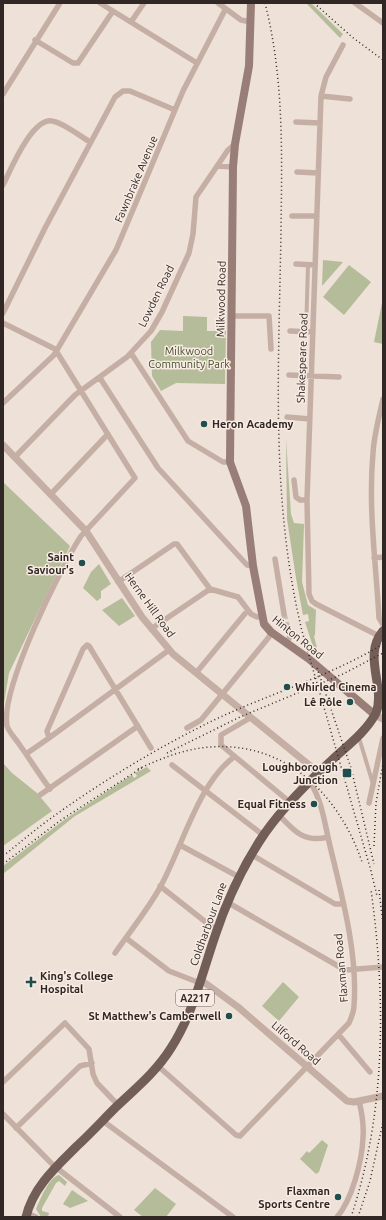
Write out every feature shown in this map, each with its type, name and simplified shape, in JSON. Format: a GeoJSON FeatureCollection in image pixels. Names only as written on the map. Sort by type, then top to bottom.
{"type":"FeatureCollection","features":[{"type":"Feature","properties":{"kind":"main road","name":"Milkwood Road"},"geometry":{"type":"LineString","coordinates":[[251,3],[247,82],[235,144],[233,167],[230,462],[247,510],[253,566],[261,617]]}},
{"type":"Feature","properties":{"kind":"main road","name":"Hinton Road"},"geometry":{"type":"LineString","coordinates":[[261,617],[264,624],[271,632],[287,642],[379,717]]}},
{"type":"Feature","properties":{"kind":"main road","name":"Coldharbour Lane"},"geometry":{"type":"LineString","coordinates":[[26,1215],[37,1189],[56,1167],[158,1066],[178,1034],[195,998],[227,902],[239,877],[263,835],[310,782],[379,717],[381,685],[374,663],[375,650],[381,634]]}},
{"type":"Feature","properties":{"kind":"street"},"geometry":{"type":"LineString","coordinates":[[3,94],[35,40],[60,3]]}},
{"type":"Feature","properties":{"kind":"street"},"geometry":{"type":"LineString","coordinates":[[100,3],[197,63]]}},
{"type":"Feature","properties":{"kind":"street"},"geometry":{"type":"LineString","coordinates":[[131,22],[144,3]]}},
{"type":"Feature","properties":{"kind":"street"},"geometry":{"type":"LineString","coordinates":[[218,3],[225,10],[243,21],[251,22]]}},
{"type":"Feature","properties":{"kind":"street"},"geometry":{"type":"LineString","coordinates":[[355,3],[362,5],[383,23]]}},
{"type":"Feature","properties":{"kind":"street","name":"Fawnbrake Avenue"},"geometry":{"type":"LineString","coordinates":[[3,403],[56,351],[120,242],[175,110],[197,63],[225,10]]}},
{"type":"Feature","properties":{"kind":"street"},"geometry":{"type":"LineString","coordinates":[[35,40],[73,63],[78,63],[113,11]]}},
{"type":"Feature","properties":{"kind":"street","name":"Shakespeare Road"},"geometry":{"type":"LineString","coordinates":[[343,45],[326,77],[321,96],[307,500],[309,598],[317,605],[381,634]]}},
{"type":"Feature","properties":{"kind":"street"},"geometry":{"type":"LineString","coordinates":[[3,313],[90,142],[115,97],[123,91],[134,92],[175,110]]}},
{"type":"Feature","properties":{"kind":"street"},"geometry":{"type":"LineString","coordinates":[[321,96],[350,99]]}},
{"type":"Feature","properties":{"kind":"street"},"geometry":{"type":"LineString","coordinates":[[3,185],[18,154],[40,123],[48,121],[55,122],[90,142]]}},
{"type":"Feature","properties":{"kind":"street"},"geometry":{"type":"LineString","coordinates":[[296,122],[320,123]]}},
{"type":"Feature","properties":{"kind":"street","name":"Lowden Road"},"geometry":{"type":"LineString","coordinates":[[15,456],[80,391],[100,378],[131,353],[151,331],[162,312],[190,248],[196,197],[228,150],[235,144]]}},
{"type":"Feature","properties":{"kind":"street"},"geometry":{"type":"LineString","coordinates":[[218,166],[233,167]]}},
{"type":"Feature","properties":{"kind":"street"},"geometry":{"type":"LineString","coordinates":[[296,172],[318,173]]}},
{"type":"Feature","properties":{"kind":"street"},"geometry":{"type":"LineString","coordinates":[[292,216],[317,216]]}},
{"type":"Feature","properties":{"kind":"street"},"geometry":{"type":"LineString","coordinates":[[296,264],[315,265]]}},
{"type":"Feature","properties":{"kind":"street"},"geometry":{"type":"LineString","coordinates":[[306,332],[308,265]]}},
{"type":"Feature","properties":{"kind":"street"},"geometry":{"type":"LineString","coordinates":[[232,316],[269,316],[271,349]]}},
{"type":"Feature","properties":{"kind":"street"},"geometry":{"type":"LineString","coordinates":[[3,323],[49,345],[56,351],[135,478],[86,531],[75,546],[54,586],[12,680],[7,725],[50,789]]}},
{"type":"Feature","properties":{"kind":"street"},"geometry":{"type":"LineString","coordinates":[[290,331],[313,332]]}},
{"type":"Feature","properties":{"kind":"street"},"geometry":{"type":"LineString","coordinates":[[131,353],[188,441],[223,462],[230,462]]}},
{"type":"Feature","properties":{"kind":"street"},"geometry":{"type":"LineString","coordinates":[[289,375],[339,377]]}},
{"type":"Feature","properties":{"kind":"street"},"geometry":{"type":"LineString","coordinates":[[100,378],[161,471],[247,565],[253,566]]}},
{"type":"Feature","properties":{"kind":"street"},"geometry":{"type":"LineString","coordinates":[[383,399],[373,452],[371,508],[379,618],[383,625]]}},
{"type":"Feature","properties":{"kind":"street"},"geometry":{"type":"LineString","coordinates":[[287,417],[310,419]]}},
{"type":"Feature","properties":{"kind":"street"},"geometry":{"type":"LineString","coordinates":[[51,494],[108,434]]}},
{"type":"Feature","properties":{"kind":"street","name":"Herne Hill Road"},"geometry":{"type":"LineString","coordinates":[[3,445],[86,531],[118,582],[151,629],[169,650],[221,695],[319,773]]}},
{"type":"Feature","properties":{"kind":"street"},"geometry":{"type":"LineString","coordinates":[[294,480],[296,497],[300,500],[307,500]]}},
{"type":"Feature","properties":{"kind":"street"},"geometry":{"type":"LineString","coordinates":[[118,582],[175,544],[179,546],[210,589],[151,629]]}},
{"type":"Feature","properties":{"kind":"street"},"geometry":{"type":"LineString","coordinates":[[374,558],[383,557]]}},
{"type":"Feature","properties":{"kind":"street"},"geometry":{"type":"LineString","coordinates":[[275,559],[284,614]]}},
{"type":"Feature","properties":{"kind":"street","name":"Hinton Road"},"geometry":{"type":"LineString","coordinates":[[210,589],[238,597],[254,616],[261,617]]}},
{"type":"Feature","properties":{"kind":"street"},"geometry":{"type":"LineString","coordinates":[[196,673],[248,610]]}},
{"type":"Feature","properties":{"kind":"street"},"geometry":{"type":"LineString","coordinates":[[287,626],[292,633],[287,642]]}},
{"type":"Feature","properties":{"kind":"street"},"geometry":{"type":"LineString","coordinates":[[187,728],[200,721],[269,637],[271,632]]}},
{"type":"Feature","properties":{"kind":"street"},"geometry":{"type":"LineString","coordinates":[[49,738],[48,731],[86,645],[89,646],[151,748]]}},
{"type":"Feature","properties":{"kind":"street"},"geometry":{"type":"LineString","coordinates":[[26,754],[169,650]]}},
{"type":"Feature","properties":{"kind":"street"},"geometry":{"type":"LineString","coordinates":[[250,718],[221,735],[221,745],[291,803]]}},
{"type":"Feature","properties":{"kind":"street"},"geometry":{"type":"LineString","coordinates":[[40,795],[138,726]]}},
{"type":"Feature","properties":{"kind":"street"},"geometry":{"type":"LineString","coordinates":[[357,737],[360,741],[373,786]]}},
{"type":"Feature","properties":{"kind":"street"},"geometry":{"type":"LineString","coordinates":[[369,803],[383,738]]}},
{"type":"Feature","properties":{"kind":"street"},"geometry":{"type":"LineString","coordinates":[[115,953],[160,886],[206,790],[229,761],[234,757]]}},
{"type":"Feature","properties":{"kind":"street"},"geometry":{"type":"LineString","coordinates":[[172,765],[263,835]]}},
{"type":"Feature","properties":{"kind":"street","name":"Flaxman Road"},"geometry":{"type":"LineString","coordinates":[[158,1066],[236,1136],[240,1136],[349,1023],[354,1012],[353,970],[343,904],[328,837],[315,789],[310,782]]}},
{"type":"Feature","properties":{"kind":"street"},"geometry":{"type":"LineString","coordinates":[[280,816],[293,829],[308,838],[315,840],[328,837]]}},
{"type":"Feature","properties":{"kind":"street"},"geometry":{"type":"LineString","coordinates":[[180,845],[239,877]]}},
{"type":"Feature","properties":{"kind":"street"},"geometry":{"type":"LineString","coordinates":[[252,855],[335,904],[343,904]]}},
{"type":"Feature","properties":{"kind":"street"},"geometry":{"type":"LineString","coordinates":[[160,886],[217,931]]}},
{"type":"Feature","properties":{"kind":"street"},"geometry":{"type":"LineString","coordinates":[[227,902],[342,969],[353,970],[383,967]]}},
{"type":"Feature","properties":{"kind":"street"},"geometry":{"type":"LineString","coordinates":[[126,938],[169,971],[200,981]]}},
{"type":"Feature","properties":{"kind":"street","name":"Lilford Road"},"geometry":{"type":"LineString","coordinates":[[200,981],[233,1004],[346,1100],[359,1101],[383,1096]]}},
{"type":"Feature","properties":{"kind":"street"},"geometry":{"type":"LineString","coordinates":[[3,1082],[65,1023],[89,1049],[93,1074],[97,1083],[118,1105]]}},
{"type":"Feature","properties":{"kind":"street"},"geometry":{"type":"LineString","coordinates":[[338,1034],[370,1072]]}},
{"type":"Feature","properties":{"kind":"street"},"geometry":{"type":"LineString","coordinates":[[16,1128],[80,1066],[92,1063]]}},
{"type":"Feature","properties":{"kind":"street"},"geometry":{"type":"LineString","coordinates":[[337,1217],[349,1196],[362,1147],[364,1129],[359,1101]]}},
{"type":"Feature","properties":{"kind":"street"},"geometry":{"type":"LineString","coordinates":[[3,1114],[56,1167],[120,1217]]}},
{"type":"Feature","properties":{"kind":"street"},"geometry":{"type":"LineString","coordinates":[[103,1121],[233,1217]]}},
{"type":"Feature","properties":{"kind":"street"},"geometry":{"type":"LineString","coordinates":[[26,1215],[36,1217]]}},
{"type":"Feature","properties":{"kind":"green space"},"geometry":{"type":"Polygon","coordinates":[[[306,3],[311,3],[343,34],[340,38],[306,3]]]}},
{"type":"Feature","properties":{"kind":"green space"},"geometry":{"type":"Polygon","coordinates":[[[323,260],[343,262],[322,286],[323,260]]]}},
{"type":"Feature","properties":{"kind":"green space"},"geometry":{"type":"Polygon","coordinates":[[[349,265],[371,282],[344,315],[323,297],[349,265]]]}},
{"type":"Feature","properties":{"kind":"green space"},"geometry":{"type":"Polygon","coordinates":[[[383,298],[383,344],[374,342],[383,298]]]}},
{"type":"Feature","properties":{"kind":"green space","name":"Milkwood Community Park"},"geometry":{"type":"Polygon","coordinates":[[[183,316],[207,317],[207,331],[226,331],[225,384],[176,383],[161,391],[152,376],[151,342],[160,330],[183,331],[183,316]]]}},
{"type":"Feature","properties":{"kind":"green space"},"geometry":{"type":"Polygon","coordinates":[[[286,439],[291,514],[294,523],[304,524],[302,582],[308,605],[316,610],[314,636],[320,660],[317,659],[305,622],[309,621],[308,614],[303,615],[296,578],[287,519],[286,439]]]}},
{"type":"Feature","properties":{"kind":"green space"},"geometry":{"type":"Polygon","coordinates":[[[3,482],[70,546],[9,673],[3,709],[3,482]]]}},
{"type":"Feature","properties":{"kind":"green space"},"geometry":{"type":"Polygon","coordinates":[[[99,564],[111,584],[101,591],[101,598],[97,601],[83,588],[91,572],[99,564]]]}},
{"type":"Feature","properties":{"kind":"green space"},"geometry":{"type":"Polygon","coordinates":[[[122,598],[135,616],[119,626],[102,610],[122,598]]]}},
{"type":"Feature","properties":{"kind":"green space"},"geometry":{"type":"Polygon","coordinates":[[[3,763],[12,773],[37,793],[52,811],[3,846],[3,763]]]}},
{"type":"Feature","properties":{"kind":"green space"},"geometry":{"type":"Polygon","coordinates":[[[147,767],[151,771],[75,816],[3,874],[3,866],[64,820],[132,775],[134,778],[137,776],[135,773],[147,767]]]}},
{"type":"Feature","properties":{"kind":"green space"},"geometry":{"type":"Polygon","coordinates":[[[283,982],[299,997],[279,1021],[262,1006],[283,982]]]}},
{"type":"Feature","properties":{"kind":"green space"},"geometry":{"type":"Polygon","coordinates":[[[322,1140],[328,1145],[319,1172],[316,1174],[300,1159],[307,1151],[309,1153],[322,1140]]]}},
{"type":"Feature","properties":{"kind":"green space"},"geometry":{"type":"Polygon","coordinates":[[[59,1175],[67,1182],[65,1186],[59,1181],[56,1183],[42,1208],[42,1211],[49,1213],[48,1217],[41,1217],[36,1209],[42,1195],[48,1184],[59,1175]]]}},
{"type":"Feature","properties":{"kind":"green space"},"geometry":{"type":"Polygon","coordinates":[[[155,1188],[176,1204],[166,1217],[143,1217],[134,1210],[155,1188]]]}},
{"type":"Feature","properties":{"kind":"green space"},"geometry":{"type":"Polygon","coordinates":[[[72,1190],[88,1201],[70,1208],[63,1204],[72,1190]]]}},
{"type":"Feature","properties":{"kind":"tunnel"},"geometry":{"type":"LineString","coordinates":[[284,614],[287,626]]}},
{"type":"Feature","properties":{"kind":"railway"},"geometry":{"type":"LineString","coordinates":[[265,3],[276,59],[279,88],[282,173],[278,381],[281,482],[285,532],[292,581],[302,631],[377,896]]}},
{"type":"Feature","properties":{"kind":"railway"},"geometry":{"type":"LineString","coordinates":[[314,3],[352,37],[383,60]]}},
{"type":"Feature","properties":{"kind":"railway"},"geometry":{"type":"LineString","coordinates":[[3,856],[43,824],[83,796],[168,744],[233,711],[320,676],[383,644]]}},
{"type":"Feature","properties":{"kind":"railway"},"geometry":{"type":"LineString","coordinates":[[167,753],[240,717],[343,674],[383,653]]}},
{"type":"Feature","properties":{"kind":"railway"},"geometry":{"type":"LineString","coordinates":[[317,668],[351,768],[374,864]]}},
{"type":"Feature","properties":{"kind":"railway"},"geometry":{"type":"LineString","coordinates":[[138,769],[161,759],[193,749],[230,747],[256,751],[280,761],[302,774],[321,792],[338,813],[351,836],[362,862]]}},
{"type":"Feature","properties":{"kind":"railway"},"geometry":{"type":"LineString","coordinates":[[374,846],[376,803],[383,763]]}},
{"type":"Feature","properties":{"kind":"railway"},"geometry":{"type":"LineString","coordinates":[[3,864],[61,820],[143,767]]}},
{"type":"Feature","properties":{"kind":"railway"},"geometry":{"type":"LineString","coordinates":[[351,1217],[363,1178],[371,1137],[377,1096],[380,1055],[379,972],[371,890]]}},
{"type":"Feature","properties":{"kind":"railway"},"geometry":{"type":"LineString","coordinates":[[379,890],[383,924]]}},
{"type":"Feature","properties":{"kind":"railway"},"geometry":{"type":"LineString","coordinates":[[358,1217],[370,1181],[383,1122]]}},
{"type":"Feature","properties":{"kind":"place","name":"Heron Academy"},"geometry":{"type":"Point","coordinates":[204,424]}},
{"type":"Feature","properties":{"kind":"place","name":"Saint Saviour's"},"geometry":{"type":"Point","coordinates":[82,563]}},
{"type":"Feature","properties":{"kind":"place","name":"Whirled Cinema"},"geometry":{"type":"Point","coordinates":[287,687]}},
{"type":"Feature","properties":{"kind":"place","name":"Lê Pôle"},"geometry":{"type":"Point","coordinates":[350,702]}},
{"type":"Feature","properties":{"kind":"place","name":"Loughborough Junction"},"geometry":{"type":"Point","coordinates":[347,773]}},
{"type":"Feature","properties":{"kind":"place","name":"Equal Fitness"},"geometry":{"type":"Point","coordinates":[314,804]}},
{"type":"Feature","properties":{"kind":"place","name":"King's College Hospital"},"geometry":{"type":"Point","coordinates":[31,982]}},
{"type":"Feature","properties":{"kind":"place","name":"St Matthew's Camberwell"},"geometry":{"type":"Point","coordinates":[229,1016]}},
{"type":"Feature","properties":{"kind":"place","name":"Flaxman Sports Centre"},"geometry":{"type":"Point","coordinates":[338,1197]}}]}
